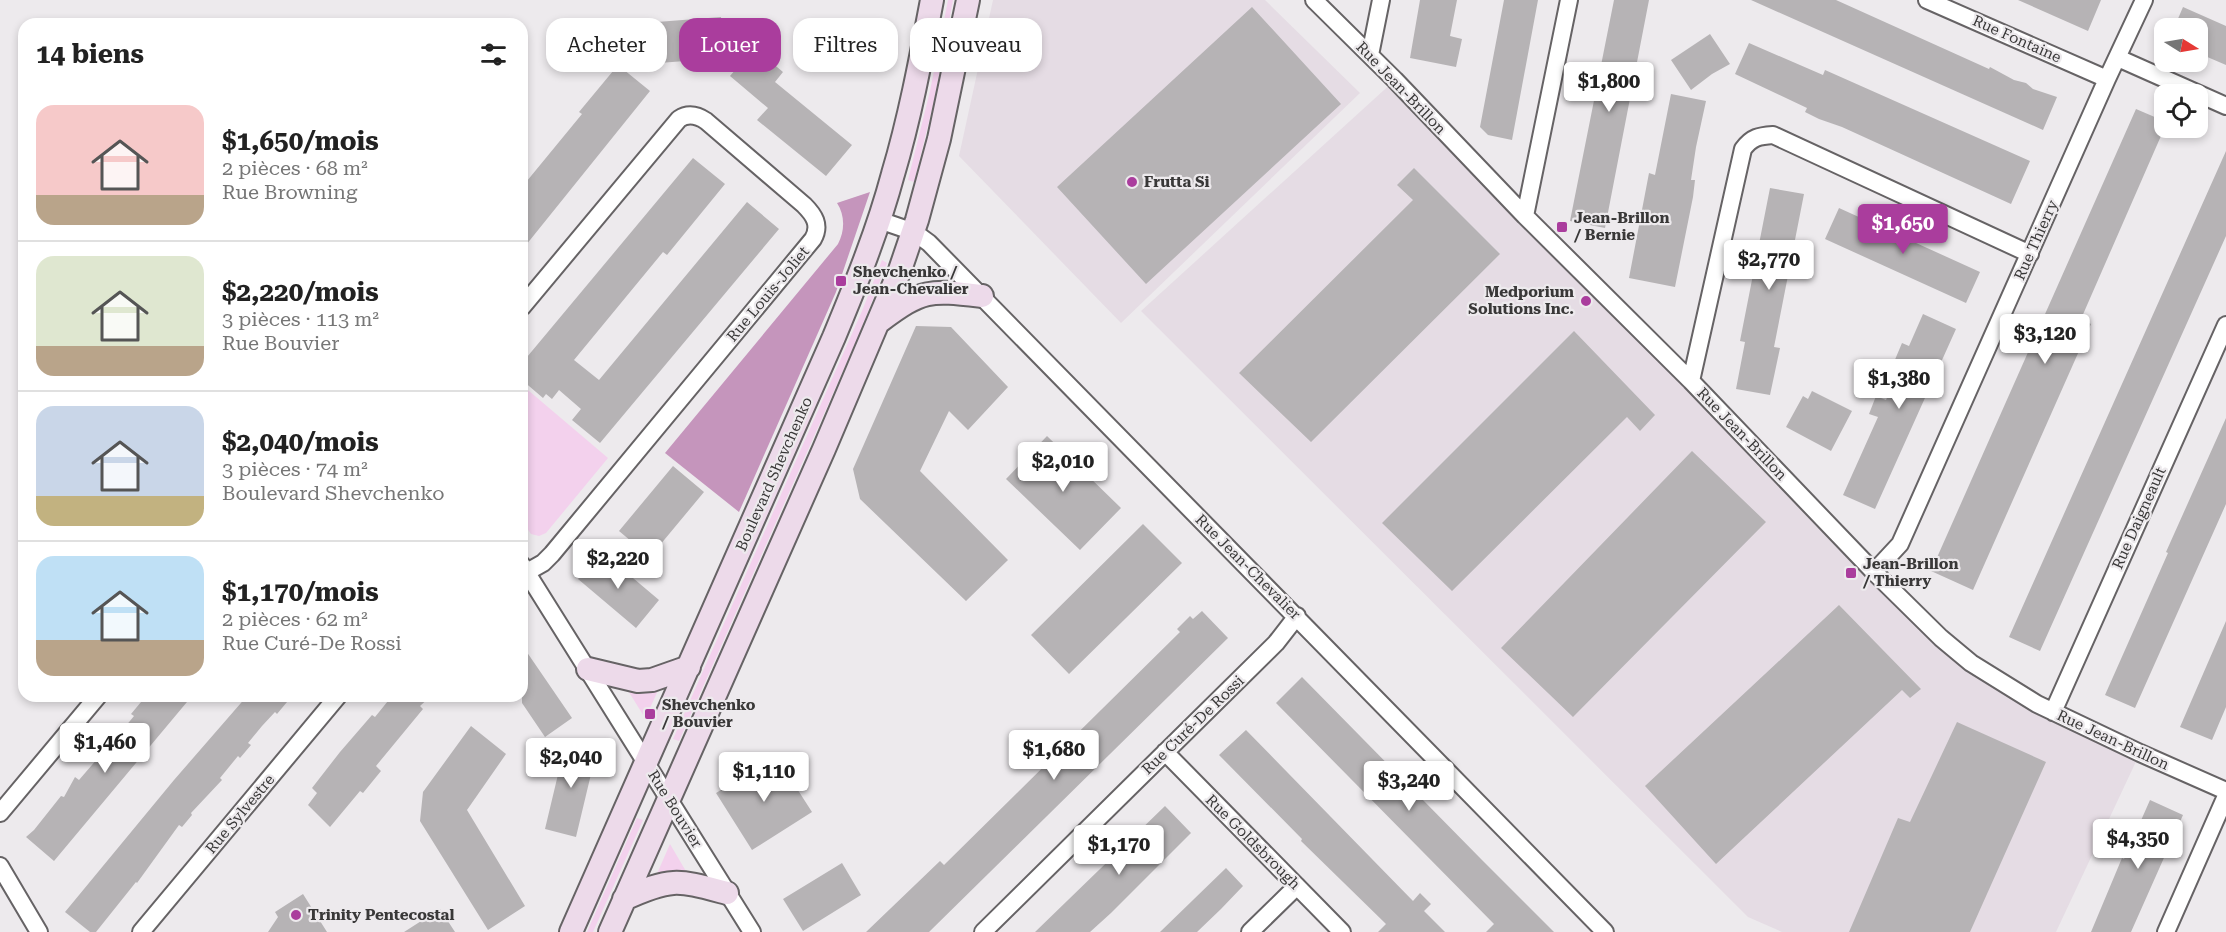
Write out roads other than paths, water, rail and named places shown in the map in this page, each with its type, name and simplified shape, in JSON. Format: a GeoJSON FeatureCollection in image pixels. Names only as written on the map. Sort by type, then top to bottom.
{"type":"FeatureCollection","features":[{"type":"Feature","properties":{"kind":"street","name":"Boulevard Shevchenko"},"geometry":{"type":"LineString","coordinates":[[571,932],[834,337],[879,220],[901,145],[932,0]]}},
{"type":"Feature","properties":{"kind":"street"},"geometry":{"type":"LineString","coordinates":[[610,932],[879,322],[914,231],[946,114],[968,0]]}},
{"type":"Feature","properties":{"kind":"street","name":"Rue Jean-Brillon"},"geometry":{"type":"LineString","coordinates":[[1314,0],[1525,216],[1691,381],[1874,572],[1941,638],[1971,663],[1998,681],[2053,712],[2226,791]]}},
{"type":"Feature","properties":{"kind":"street"},"geometry":{"type":"LineString","coordinates":[[1370,55],[1381,0]]}},
{"type":"Feature","properties":{"kind":"street"},"geometry":{"type":"LineString","coordinates":[[1525,216],[1569,0]]}},
{"type":"Feature","properties":{"kind":"street","name":"Rue Fontaine"},"geometry":{"type":"LineString","coordinates":[[1927,0],[2107,79]]}},
{"type":"Feature","properties":{"kind":"street","name":"Rue Thierry"},"geometry":{"type":"LineString","coordinates":[[1874,572],[1900,544],[2144,0]]}},
{"type":"Feature","properties":{"kind":"street"},"geometry":{"type":"LineString","coordinates":[[2118,58],[2226,106]]}},
{"type":"Feature","properties":{"kind":"street","name":"Rue Louis-Joliet"},"geometry":{"type":"LineString","coordinates":[[528,300],[679,119],[684,116],[693,115],[706,121],[804,205],[816,220],[817,229],[813,239],[552,554],[543,563],[528,567]]}},
{"type":"Feature","properties":{"kind":"street"},"geometry":{"type":"LineString","coordinates":[[1691,381],[1743,149],[1749,141],[1759,136],[1773,135],[2030,254]]}},
{"type":"Feature","properties":{"kind":"street","name":"Rue Jean-Chevalier"},"geometry":{"type":"LineString","coordinates":[[879,220],[914,231],[929,243],[1605,932]]}},
{"type":"Feature","properties":{"kind":"street"},"geometry":{"type":"LineString","coordinates":[[879,322],[905,302],[925,294],[943,292],[982,296]]}},
{"type":"Feature","properties":{"kind":"street","name":"Rue Daigneault"},"geometry":{"type":"LineString","coordinates":[[2053,712],[2226,325]]}},
{"type":"Feature","properties":{"kind":"street","name":"Rue Bouvier"},"geometry":{"type":"LineString","coordinates":[[528,574],[752,932]]}},
{"type":"Feature","properties":{"kind":"street","name":"Rue Curé-De Rossi"},"geometry":{"type":"LineString","coordinates":[[983,932],[1276,643],[1297,616]]}},
{"type":"Feature","properties":{"kind":"street"},"geometry":{"type":"LineString","coordinates":[[588,669],[638,681],[652,680],[689,667]]}},
{"type":"Feature","properties":{"kind":"street"},"geometry":{"type":"LineString","coordinates":[[0,813],[93,702]]}},
{"type":"Feature","properties":{"kind":"street","name":"Rue Sylvestre"},"geometry":{"type":"LineString","coordinates":[[141,932],[333,702]]}},
{"type":"Feature","properties":{"kind":"street","name":"Rue Goldsbrough"},"geometry":{"type":"LineString","coordinates":[[1165,752],[1342,932]]}},
{"type":"Feature","properties":{"kind":"street"},"geometry":{"type":"LineString","coordinates":[[2166,932],[2226,796]]}},
{"type":"Feature","properties":{"kind":"street"},"geometry":{"type":"LineString","coordinates":[[0,866],[39,932]]}},
{"type":"Feature","properties":{"kind":"street"},"geometry":{"type":"LineString","coordinates":[[624,900],[649,888],[672,882],[688,883],[727,893]]}},
{"type":"Feature","properties":{"kind":"street"},"geometry":{"type":"LineString","coordinates":[[1251,932],[1297,886]]}},
{"type":"Feature","properties":{"kind":"place","name":"Frutta Si"},"geometry":{"type":"Point","coordinates":[1132,182]}},
{"type":"Feature","properties":{"kind":"place","name":"Jean-Brillon / Bernie"},"geometry":{"type":"Point","coordinates":[1562,227]}},
{"type":"Feature","properties":{"kind":"place","name":"Shevchenko / Jean-Chevalier"},"geometry":{"type":"Point","coordinates":[841,281]}},
{"type":"Feature","properties":{"kind":"place","name":"Medporium Solutions Inc."},"geometry":{"type":"Point","coordinates":[1586,301]}},
{"type":"Feature","properties":{"kind":"place","name":"Jean-Brillon / Thierry"},"geometry":{"type":"Point","coordinates":[1851,573]}},
{"type":"Feature","properties":{"kind":"place","name":"Shevchenko / Bouvier"},"geometry":{"type":"Point","coordinates":[650,714]}},
{"type":"Feature","properties":{"kind":"place","name":"Trinity Pentecostal"},"geometry":{"type":"Point","coordinates":[296,915]}}]}
